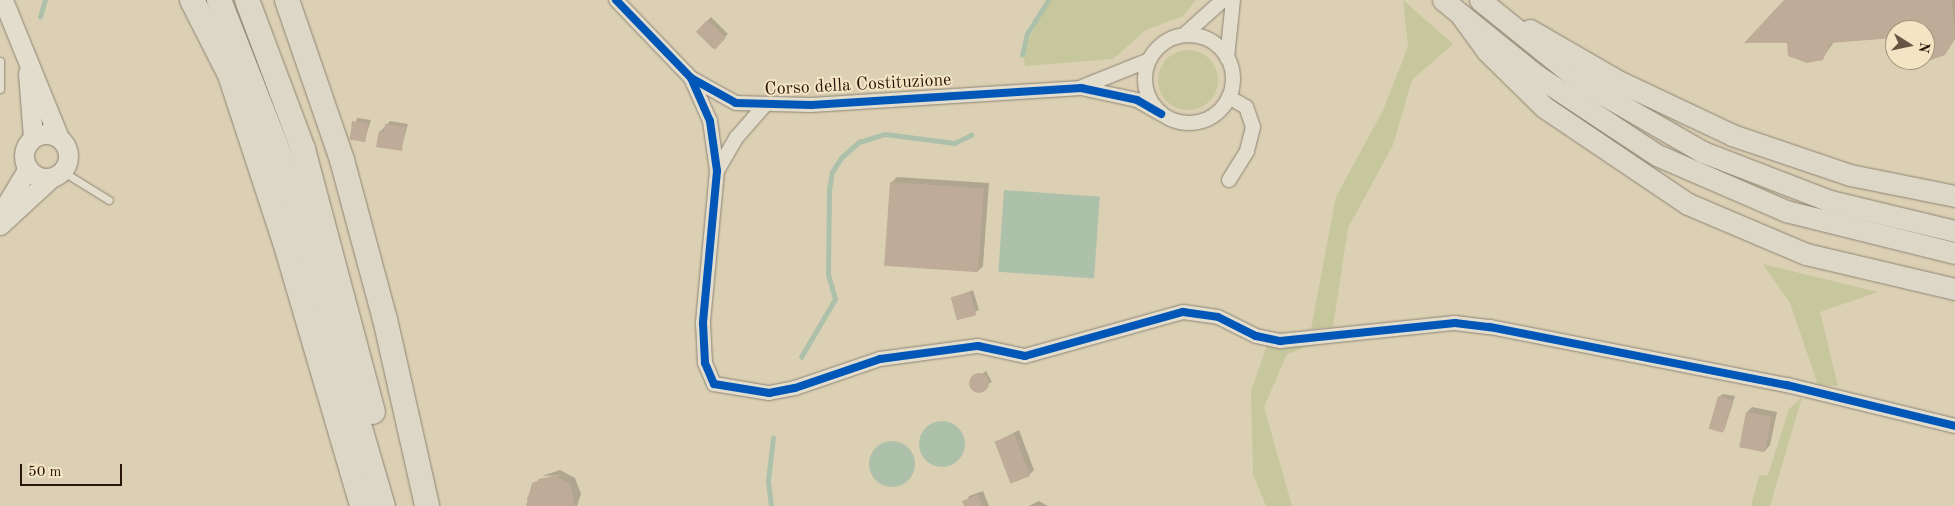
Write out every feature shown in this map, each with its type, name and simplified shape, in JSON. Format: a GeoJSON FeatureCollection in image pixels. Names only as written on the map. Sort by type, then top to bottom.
{"type":"FeatureCollection","features":[{"type":"Feature","properties":{"kind":"highway"},"geometry":{"type":"LineString","coordinates":[[192,0],[233,84],[285,242],[362,506]]}},
{"type":"Feature","properties":{"kind":"highway"},"geometry":{"type":"LineString","coordinates":[[287,0],[342,160],[384,319],[427,506]]}},
{"type":"Feature","properties":{"kind":"highway"},"geometry":{"type":"LineString","coordinates":[[248,2],[303,149],[398,506]]}},
{"type":"Feature","properties":{"kind":"highway"},"geometry":{"type":"LineString","coordinates":[[220,3],[282,161],[383,506]]}},
{"type":"Feature","properties":{"kind":"main road"},"geometry":{"type":"LineString","coordinates":[[0,225],[57,174],[68,157],[59,138],[27,49],[3,0]]}},
{"type":"Feature","properties":{"kind":"main road"},"geometry":{"type":"LineString","coordinates":[[1443,0],[1536,75],[1621,134],[1725,188],[1824,223],[1955,253]]}},
{"type":"Feature","properties":{"kind":"main road"},"geometry":{"type":"LineString","coordinates":[[1482,2],[1618,81],[1724,131],[1850,175],[1955,196]]}},
{"type":"Feature","properties":{"kind":"main road"},"geometry":{"type":"LineString","coordinates":[[1482,2],[1583,83],[1703,152],[1830,201],[1955,230]]}},
{"type":"Feature","properties":{"kind":"main road"},"geometry":{"type":"LineString","coordinates":[[1461,15],[1487,51],[1544,107],[1688,204],[1806,254],[1955,289]]}},
{"type":"Feature","properties":{"kind":"main road"},"geometry":{"type":"LineString","coordinates":[[0,215],[28,168],[25,150],[33,138],[27,49]]}},
{"type":"Feature","properties":{"kind":"main road"},"geometry":{"type":"LineString","coordinates":[[33,138],[46,134],[59,138]]}},
{"type":"Feature","properties":{"kind":"main road"},"geometry":{"type":"LineString","coordinates":[[28,168],[38,176],[57,174]]}},
{"type":"Feature","properties":{"kind":"street","name":"Corso della Costituzione"},"geometry":{"type":"LineString","coordinates":[[616,0],[691,78],[723,99],[764,106],[1081,88]]}},
{"type":"Feature","properties":{"kind":"street"},"geometry":{"type":"LineString","coordinates":[[1081,88],[1149,60],[1170,39],[1184,35],[1223,0]]}},
{"type":"Feature","properties":{"kind":"street"},"geometry":{"type":"LineString","coordinates":[[1227,58],[1234,0]]}},
{"type":"Feature","properties":{"kind":"street"},"geometry":{"type":"LineString","coordinates":[[1081,88],[1137,100],[1161,114],[1186,124],[1199,122],[1216,113],[1229,97],[1232,71],[1227,58],[1209,40],[1184,35]]}},
{"type":"Feature","properties":{"kind":"street"},"geometry":{"type":"LineString","coordinates":[[1149,60],[1146,89],[1161,114]]}},
{"type":"Feature","properties":{"kind":"street"},"geometry":{"type":"LineString","coordinates":[[691,78],[710,121],[717,172],[703,322],[705,363],[714,384],[769,393],[795,388],[880,359],[978,346],[1011,356],[1024,356],[1183,312],[1218,317],[1256,336],[1280,341],[1455,323],[1787,385],[1955,426]]}},
{"type":"Feature","properties":{"kind":"street"},"geometry":{"type":"LineString","coordinates":[[1228,180],[1247,151],[1253,127],[1246,107],[1229,97]]}},
{"type":"Feature","properties":{"kind":"street"},"geometry":{"type":"LineString","coordinates":[[717,172],[737,137],[764,106]]}},
{"type":"Feature","properties":{"kind":"lane"},"geometry":{"type":"LineString","coordinates":[[0,61],[0,89]]}},
{"type":"Feature","properties":{"kind":"lane"},"geometry":{"type":"LineString","coordinates":[[57,174],[109,200]]}},
{"type":"Feature","properties":{"kind":"shaded area"},"geometry":{"type":"Polygon","coordinates":[[[1050,0],[1196,0],[1183,16],[1146,30],[1113,59],[1025,66],[1023,50],[1050,0]]]}},
{"type":"Feature","properties":{"kind":"shaded area"},"geometry":{"type":"Polygon","coordinates":[[[1403,0],[1453,44],[1412,80],[1393,145],[1348,228],[1333,327],[1311,329],[1336,197],[1383,110],[1408,47],[1403,0]]]}},
{"type":"Feature","properties":{"kind":"shaded area"},"geometry":{"type":"Polygon","coordinates":[[[1188,50],[1205,55],[1213,63],[1218,80],[1213,97],[1205,105],[1188,110],[1171,105],[1163,97],[1158,80],[1163,63],[1171,55],[1188,50]]]}},
{"type":"Feature","properties":{"kind":"shaded area"},"geometry":{"type":"Polygon","coordinates":[[[1004,190],[1100,197],[1094,278],[998,272],[1004,190]]]}},
{"type":"Feature","properties":{"kind":"shaded area"},"geometry":{"type":"Polygon","coordinates":[[[1763,264],[1878,292],[1820,312],[1838,386],[1818,385],[1790,303],[1763,264]]]}},
{"type":"Feature","properties":{"kind":"shaded area"},"geometry":{"type":"Polygon","coordinates":[[[1320,342],[1287,354],[1264,407],[1292,506],[1266,506],[1253,474],[1251,391],[1268,343],[1320,342]]]}},
{"type":"Feature","properties":{"kind":"shaded area"},"geometry":{"type":"Polygon","coordinates":[[[1802,397],[1770,506],[1751,506],[1759,476],[1768,475],[1789,409],[1802,397]]]}},
{"type":"Feature","properties":{"kind":"shaded area"},"geometry":{"type":"Polygon","coordinates":[[[942,421],[955,425],[961,431],[965,444],[961,457],[955,463],[942,467],[929,463],[923,457],[919,444],[923,431],[929,425],[942,421]]]}},
{"type":"Feature","properties":{"kind":"shaded area"},"geometry":{"type":"Polygon","coordinates":[[[892,441],[905,445],[911,451],[915,464],[911,477],[905,483],[892,487],[879,483],[873,477],[869,464],[873,451],[879,445],[892,441]]]}},
{"type":"Feature","properties":{"kind":"building"},"geometry":{"type":"Polygon","coordinates":[[[1784,0],[1952,0],[1955,39],[1945,55],[1935,59],[1935,20],[1885,20],[1885,39],[1830,43],[1823,60],[1807,63],[1788,56],[1787,43],[1744,43],[1784,0]]]}},
{"type":"Feature","properties":{"kind":"building"},"geometry":{"type":"Polygon","coordinates":[[[707,20],[726,38],[715,49],[696,32],[707,20]]]}},
{"type":"Feature","properties":{"kind":"building"},"geometry":{"type":"Polygon","coordinates":[[[352,121],[368,123],[366,142],[350,140],[352,121]]]}},
{"type":"Feature","properties":{"kind":"building"},"geometry":{"type":"Polygon","coordinates":[[[385,124],[405,127],[402,151],[376,147],[379,131],[384,132],[385,124]]]}},
{"type":"Feature","properties":{"kind":"building"},"geometry":{"type":"Polygon","coordinates":[[[890,182],[984,189],[978,272],[884,266],[890,182]]]}},
{"type":"Feature","properties":{"kind":"building"},"geometry":{"type":"Polygon","coordinates":[[[970,292],[976,315],[957,320],[951,297],[970,292]]]}},
{"type":"Feature","properties":{"kind":"building"},"geometry":{"type":"Polygon","coordinates":[[[979,373],[986,376],[989,383],[986,390],[979,393],[972,390],[969,383],[972,376],[979,373]]]}},
{"type":"Feature","properties":{"kind":"building"},"geometry":{"type":"Polygon","coordinates":[[[1718,396],[1732,400],[1723,433],[1709,429],[1718,396]]]}},
{"type":"Feature","properties":{"kind":"building"},"geometry":{"type":"Polygon","coordinates":[[[1746,412],[1772,417],[1765,452],[1739,447],[1746,412]]]}},
{"type":"Feature","properties":{"kind":"building"},"geometry":{"type":"Polygon","coordinates":[[[1014,434],[1030,476],[1011,484],[994,442],[1014,434]]]}},
{"type":"Feature","properties":{"kind":"building"},"geometry":{"type":"Polygon","coordinates":[[[554,475],[570,484],[575,506],[526,506],[532,483],[554,475]]]}},
{"type":"Feature","properties":{"kind":"building"},"geometry":{"type":"Polygon","coordinates":[[[978,495],[982,506],[964,506],[962,501],[978,495]]]}},
{"type":"Feature","properties":{"kind":"waterway"},"geometry":{"type":"LineString","coordinates":[[40,17],[45,0]]}},
{"type":"Feature","properties":{"kind":"waterway"},"geometry":{"type":"LineString","coordinates":[[1022,55],[1027,34],[1048,0]]}},
{"type":"Feature","properties":{"kind":"waterway"},"geometry":{"type":"LineString","coordinates":[[801,357],[835,299],[828,274],[829,190],[832,172],[841,158],[859,142],[885,134],[954,143],[971,135]]}},
{"type":"Feature","properties":{"kind":"waterway"},"geometry":{"type":"LineString","coordinates":[[771,506],[768,481],[773,438]]}},
{"type":"Feature","properties":{"kind":"cycle path"},"geometry":{"type":"LineString","coordinates":[[616,0],[691,78],[736,103],[811,105],[1081,88],[1137,100],[1161,114]]}},
{"type":"Feature","properties":{"kind":"cycle path"},"geometry":{"type":"LineString","coordinates":[[691,78],[710,121],[717,171],[703,323],[705,363],[714,384],[769,393],[795,388],[880,359],[978,346],[1025,356],[1183,312],[1218,317],[1256,336],[1280,341],[1455,323],[1490,327],[1787,385],[1955,426]]}}]}
